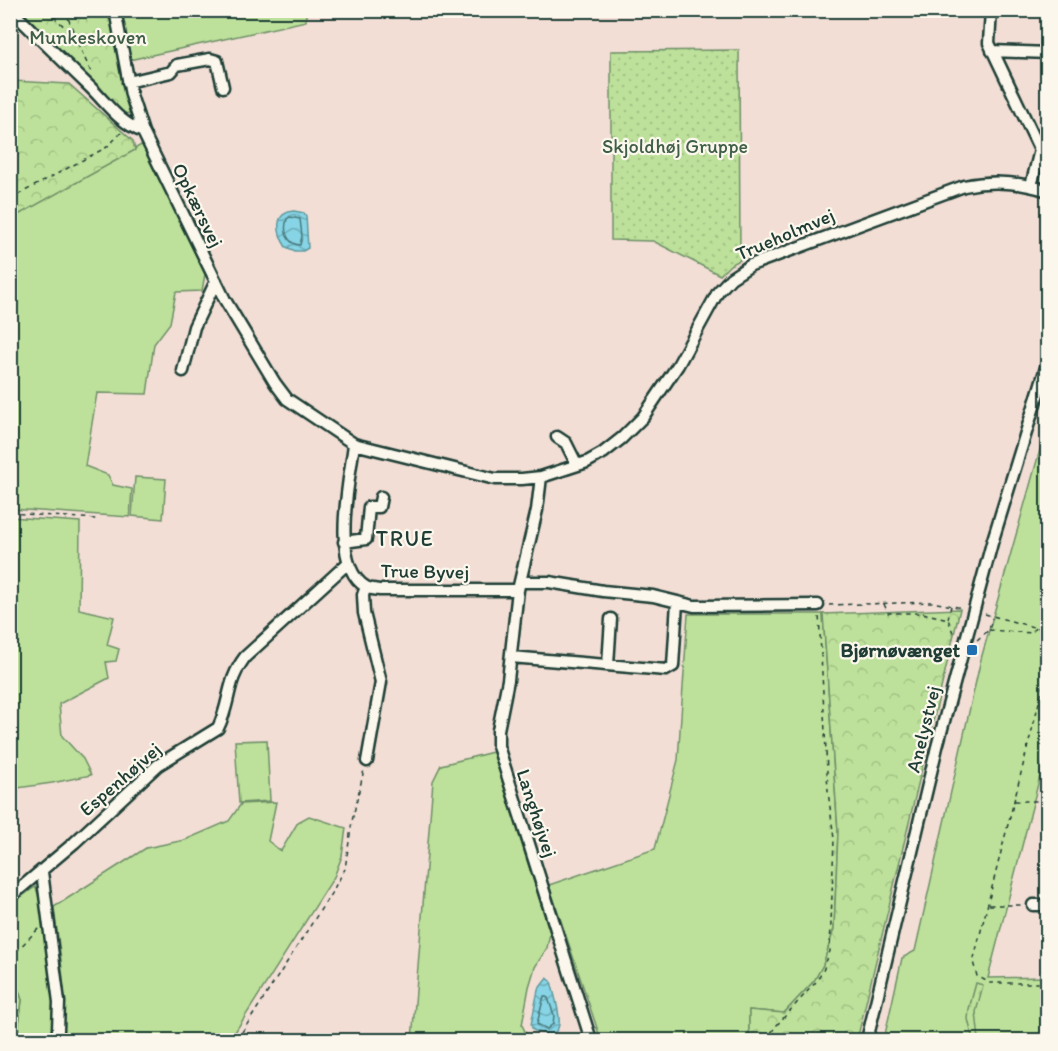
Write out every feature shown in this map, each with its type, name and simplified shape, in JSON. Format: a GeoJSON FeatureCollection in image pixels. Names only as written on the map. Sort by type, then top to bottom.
{"type":"FeatureCollection","features":[{"type":"Feature","properties":{"kind":"street"},"geometry":{"type":"LineString","coordinates":[[11,10],[128,126],[143,132]]}},
{"type":"Feature","properties":{"kind":"street","name":"Opkærsvej"},"geometry":{"type":"LineString","coordinates":[[116,10],[128,82],[143,132],[240,326],[288,399],[354,444]]}},
{"type":"Feature","properties":{"kind":"street"},"geometry":{"type":"LineString","coordinates":[[991,10],[989,43],[1040,150],[1031,186]]}},
{"type":"Feature","properties":{"kind":"street"},"geometry":{"type":"LineString","coordinates":[[992,51],[1047,53]]}},
{"type":"Feature","properties":{"kind":"street"},"geometry":{"type":"LineString","coordinates":[[128,82],[171,72],[177,65],[210,58],[217,61],[223,87]]}},
{"type":"Feature","properties":{"kind":"street","name":"Trueholmvej"},"geometry":{"type":"LineString","coordinates":[[582,464],[603,453],[643,417],[678,365],[718,292],[730,278],[743,269],[964,186],[994,182],[1031,186],[1047,191]]}},
{"type":"Feature","properties":{"kind":"street"},"geometry":{"type":"LineString","coordinates":[[183,371],[194,327],[216,281]]}},
{"type":"Feature","properties":{"kind":"street","name":"Anelystvej"},"geometry":{"type":"LineString","coordinates":[[867,1041],[937,747],[1047,361]]}},
{"type":"Feature","properties":{"kind":"street"},"geometry":{"type":"LineString","coordinates":[[354,444],[495,479],[522,479],[541,477],[582,464],[567,443],[557,437]]}},
{"type":"Feature","properties":{"kind":"street","name":"True Byvej"},"geometry":{"type":"LineString","coordinates":[[354,444],[346,498],[344,553],[358,579],[366,587],[379,590],[519,586]]}},
{"type":"Feature","properties":{"kind":"street"},"geometry":{"type":"LineString","coordinates":[[541,477],[537,510],[519,586],[549,582],[653,596],[694,606],[717,608],[818,605]]}},
{"type":"Feature","properties":{"kind":"street"},"geometry":{"type":"LineString","coordinates":[[344,542],[366,539],[369,507],[379,507],[381,497]]}},
{"type":"Feature","properties":{"kind":"street","name":"Espenhøjvej"},"geometry":{"type":"LineString","coordinates":[[10,897],[42,872],[158,765],[218,728],[223,719],[231,682],[244,657],[348,562]]}},
{"type":"Feature","properties":{"kind":"street","name":"Langhøjvej"},"geometry":{"type":"LineString","coordinates":[[519,586],[511,657],[498,730],[498,746],[591,1041]]}},
{"type":"Feature","properties":{"kind":"street"},"geometry":{"type":"LineString","coordinates":[[366,587],[363,595],[364,613],[381,682],[367,761]]}},
{"type":"Feature","properties":{"kind":"street"},"geometry":{"type":"LineString","coordinates":[[511,657],[666,670],[673,666],[677,602]]}},
{"type":"Feature","properties":{"kind":"street"},"geometry":{"type":"LineString","coordinates":[[608,665],[611,619]]}},
{"type":"Feature","properties":{"kind":"street"},"geometry":{"type":"LineString","coordinates":[[42,872],[59,1002],[56,1041]]}},
{"type":"Feature","properties":{"kind":"street"},"geometry":{"type":"LineString","coordinates":[[1034,905],[1047,905]]}},
{"type":"Feature","properties":{"kind":"path"},"geometry":{"type":"LineString","coordinates":[[47,10],[75,37]]}},
{"type":"Feature","properties":{"kind":"path"},"geometry":{"type":"LineString","coordinates":[[65,10],[93,79]]}},
{"type":"Feature","properties":{"kind":"path"},"geometry":{"type":"LineString","coordinates":[[10,199],[108,147],[128,126]]}},
{"type":"Feature","properties":{"kind":"path"},"geometry":{"type":"LineString","coordinates":[[10,513],[96,519]]}},
{"type":"Feature","properties":{"kind":"path"},"geometry":{"type":"LineString","coordinates":[[766,1041],[776,1026],[816,982],[828,960],[830,951],[834,839],[828,791],[818,605],[932,602],[963,608]]}},
{"type":"Feature","properties":{"kind":"path"},"geometry":{"type":"LineString","coordinates":[[884,603],[888,613],[922,613],[948,619]]}},
{"type":"Feature","properties":{"kind":"path"},"geometry":{"type":"LineString","coordinates":[[951,605],[948,619],[953,633],[975,642],[988,630],[993,616]]}},
{"type":"Feature","properties":{"kind":"path"},"geometry":{"type":"LineString","coordinates":[[984,614],[1047,631]]}},
{"type":"Feature","properties":{"kind":"path"},"geometry":{"type":"LineString","coordinates":[[988,630],[1023,634],[1032,633],[1035,628]]}},
{"type":"Feature","properties":{"kind":"path"},"geometry":{"type":"LineString","coordinates":[[1047,667],[974,962],[977,976],[990,983],[1047,983]]}},
{"type":"Feature","properties":{"kind":"path"},"geometry":{"type":"LineString","coordinates":[[1043,684],[1047,687]]}},
{"type":"Feature","properties":{"kind":"path"},"geometry":{"type":"LineString","coordinates":[[237,1041],[345,869],[352,821],[367,761]]}},
{"type":"Feature","properties":{"kind":"path"},"geometry":{"type":"LineString","coordinates":[[1014,801],[1047,801]]}},
{"type":"Feature","properties":{"kind":"path"},"geometry":{"type":"LineString","coordinates":[[988,904],[1034,905]]}},
{"type":"Feature","properties":{"kind":"path"},"geometry":{"type":"LineString","coordinates":[[10,957],[48,919]]}},
{"type":"Feature","properties":{"kind":"green space","name":"Munkeskoven"},"geometry":{"type":"Polygon","coordinates":[[[22,11],[111,11],[121,75],[130,113],[124,115],[22,11]]]}},
{"type":"Feature","properties":{"kind":"green space"},"geometry":{"type":"Polygon","coordinates":[[[121,11],[306,11],[306,21],[129,60],[121,11]]]}},
{"type":"Feature","properties":{"kind":"green space","name":"Skjoldhøj Gruppe"},"geometry":{"type":"Polygon","coordinates":[[[739,50],[740,260],[730,265],[720,275],[653,241],[611,240],[611,51],[739,50]]]}},
{"type":"Feature","properties":{"kind":"green space"},"geometry":{"type":"Polygon","coordinates":[[[11,81],[69,84],[133,141],[135,150],[11,219],[11,81]]]}},
{"type":"Feature","properties":{"kind":"green space"},"geometry":{"type":"Polygon","coordinates":[[[143,144],[205,274],[202,291],[176,292],[170,323],[154,344],[147,394],[97,393],[85,466],[108,475],[113,485],[132,489],[130,517],[11,509],[10,219],[143,144]]]}},
{"type":"Feature","properties":{"kind":"green space"},"geometry":{"type":"Polygon","coordinates":[[[1047,425],[1047,749],[988,978],[1047,977],[1047,1040],[884,1039],[902,958],[915,951],[981,659],[1047,425]]]}},
{"type":"Feature","properties":{"kind":"green space"},"geometry":{"type":"Polygon","coordinates":[[[135,477],[166,479],[163,519],[132,516],[135,477]]]}},
{"type":"Feature","properties":{"kind":"green space"},"geometry":{"type":"Polygon","coordinates":[[[10,517],[80,522],[79,609],[114,617],[107,645],[119,649],[116,661],[106,662],[109,678],[59,704],[62,736],[83,759],[91,775],[11,789],[10,517]]]}},
{"type":"Feature","properties":{"kind":"green space"},"geometry":{"type":"Polygon","coordinates":[[[960,609],[857,1040],[749,1040],[749,1010],[784,1013],[814,981],[823,965],[834,929],[838,831],[823,614],[960,609]]]}},
{"type":"Feature","properties":{"kind":"green space"},"geometry":{"type":"Polygon","coordinates":[[[688,614],[823,614],[838,831],[834,929],[823,965],[814,981],[784,1013],[749,1010],[749,1040],[601,1040],[549,885],[655,849],[678,760],[688,614]]]}},
{"type":"Feature","properties":{"kind":"green space"},"geometry":{"type":"Polygon","coordinates":[[[267,740],[270,801],[239,803],[235,741],[267,740]]]}},
{"type":"Feature","properties":{"kind":"green space"},"geometry":{"type":"Polygon","coordinates":[[[493,752],[550,933],[547,948],[535,967],[529,987],[522,1025],[529,1040],[412,1040],[433,781],[441,765],[493,752]]]}},
{"type":"Feature","properties":{"kind":"green space"},"geometry":{"type":"Polygon","coordinates":[[[276,802],[268,841],[281,851],[298,822],[309,816],[346,828],[342,856],[334,877],[230,1040],[62,1040],[64,990],[54,907],[146,848],[185,840],[229,821],[241,804],[276,802]]]}},
{"type":"Feature","properties":{"kind":"green space"},"geometry":{"type":"Polygon","coordinates":[[[35,887],[42,909],[56,1013],[49,1040],[17,1040],[22,1000],[11,967],[10,905],[35,887]]]}},
{"type":"Feature","properties":{"kind":"green space"},"geometry":{"type":"Polygon","coordinates":[[[10,967],[22,1000],[17,1040],[11,1040],[10,967]]]}},
{"type":"Feature","properties":{"kind":"green space"},"geometry":{"type":"Polygon","coordinates":[[[976,983],[983,985],[976,1012],[979,1040],[973,1040],[968,1019],[976,983]]]}},
{"type":"Feature","properties":{"kind":"water"},"geometry":{"type":"Polygon","coordinates":[[[294,211],[304,213],[306,216],[308,248],[303,251],[295,251],[286,247],[280,236],[280,220],[287,213],[294,211]]]}},
{"type":"Feature","properties":{"kind":"water"},"geometry":{"type":"Polygon","coordinates":[[[547,978],[551,981],[559,1020],[558,1028],[554,1033],[546,1034],[533,1030],[531,1025],[538,990],[547,978]]]}},
{"type":"Feature","properties":{"kind":"place","name":"Bjørnøvænget"},"geometry":{"type":"Point","coordinates":[972,650]}},
{"type":"Feature","properties":{"kind":"district","name":"TRUE"},"geometry":{"type":"Point","coordinates":[405,538]}}]}
